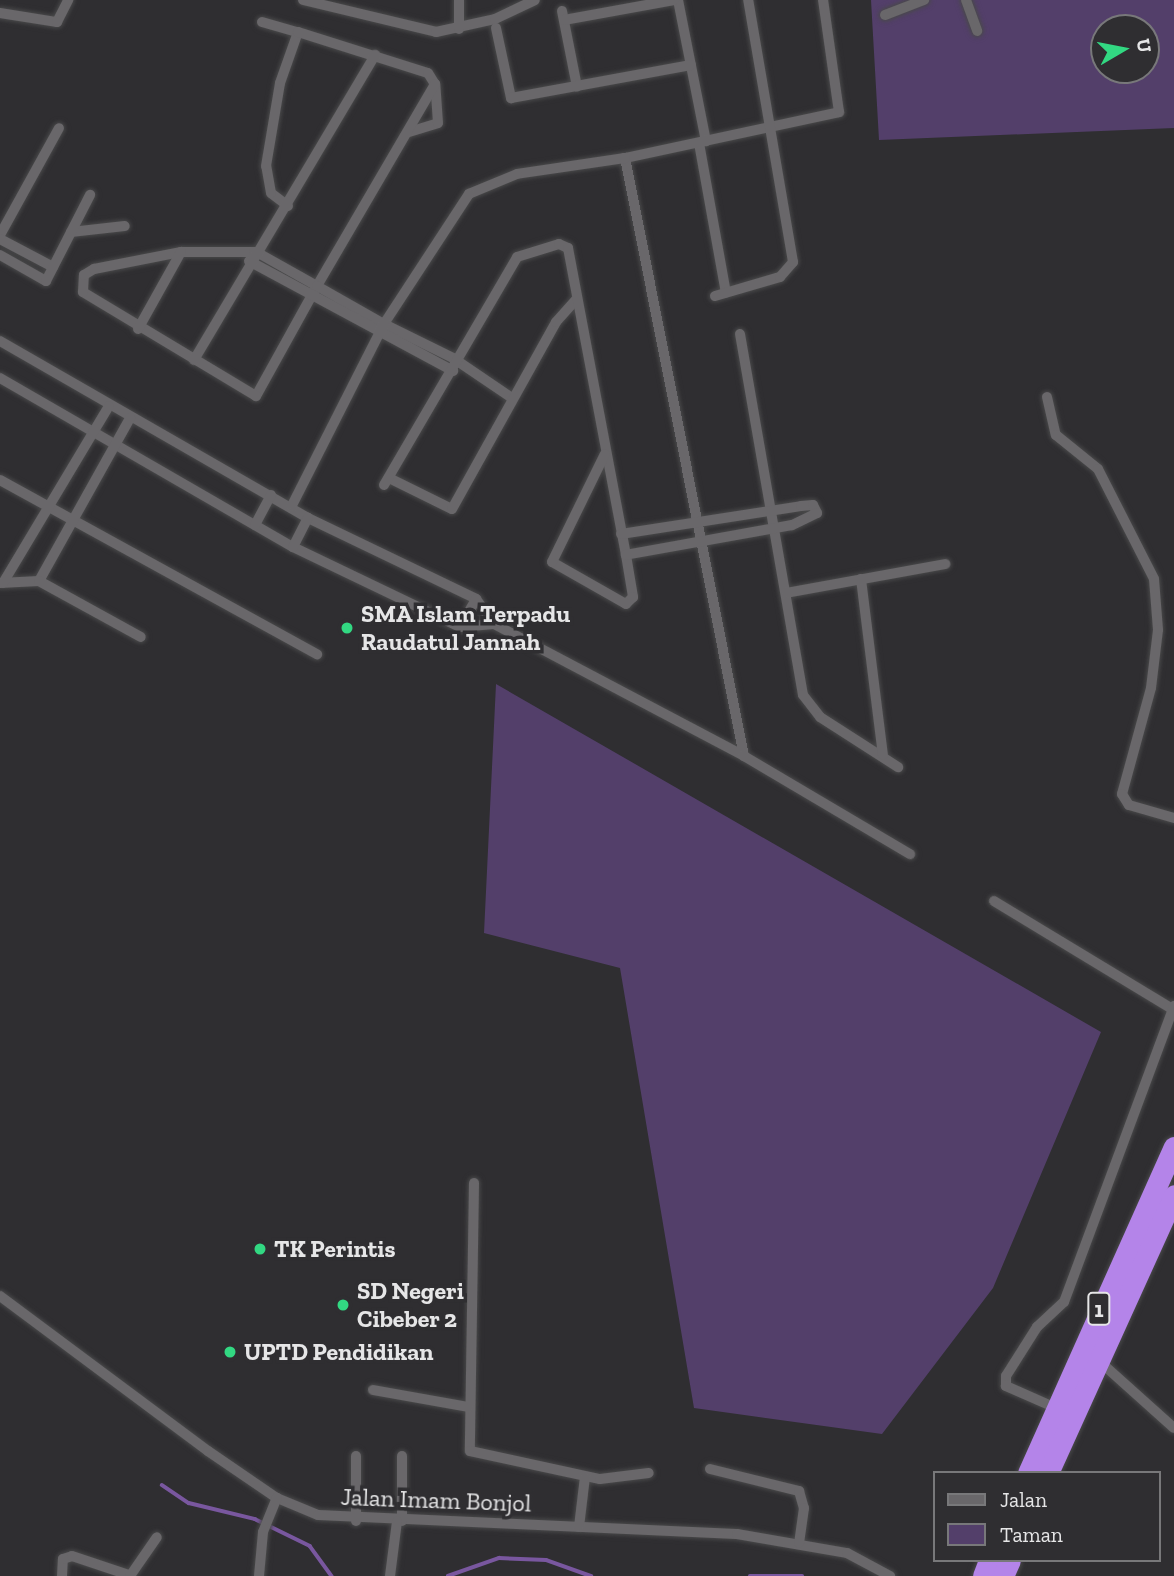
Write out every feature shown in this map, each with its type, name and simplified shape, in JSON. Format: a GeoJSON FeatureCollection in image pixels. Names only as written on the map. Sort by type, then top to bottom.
{"type":"FeatureCollection","features":[{"type":"Feature","properties":{"kind":"highway","name":"1"},"geometry":{"type":"LineString","coordinates":[[1029,1471],[1174,1147]]}},
{"type":"Feature","properties":{"kind":"highway","name":"1"},"geometry":{"type":"LineString","coordinates":[[1049,1471],[1097,1359],[1174,1195]]}},
{"type":"Feature","properties":{"kind":"street"},"geometry":{"type":"LineString","coordinates":[[0,13],[57,22],[68,0]]}},
{"type":"Feature","properties":{"kind":"street"},"geometry":{"type":"LineString","coordinates":[[303,0],[436,32],[458,29],[535,0]]}},
{"type":"Feature","properties":{"kind":"street"},"geometry":{"type":"LineString","coordinates":[[351,13],[355,0]]}},
{"type":"Feature","properties":{"kind":"street"},"geometry":{"type":"LineString","coordinates":[[458,29],[459,0]]}},
{"type":"Feature","properties":{"kind":"street"},"geometry":{"type":"LineString","coordinates":[[577,87],[563,15],[676,0],[691,65],[703,142],[720,295],[792,270],[772,128],[747,0]]}},
{"type":"Feature","properties":{"kind":"street"},"geometry":{"type":"LineString","coordinates":[[292,505],[384,324],[469,194],[517,174],[625,158],[839,112],[823,0]]}},
{"type":"Feature","properties":{"kind":"street"},"geometry":{"type":"LineString","coordinates":[[885,15],[925,0]]}},
{"type":"Feature","properties":{"kind":"street"},"geometry":{"type":"LineString","coordinates":[[966,0],[977,31]]}},
{"type":"Feature","properties":{"kind":"street"},"geometry":{"type":"LineString","coordinates":[[262,22],[418,67],[435,85],[440,120],[409,132]]}},
{"type":"Feature","properties":{"kind":"street"},"geometry":{"type":"LineString","coordinates":[[496,27],[510,98],[691,65]]}},
{"type":"Feature","properties":{"kind":"street"},"geometry":{"type":"LineString","coordinates":[[288,206],[271,193],[265,166],[280,83],[298,32]]}},
{"type":"Feature","properties":{"kind":"street"},"geometry":{"type":"LineString","coordinates":[[194,360],[254,265],[375,55]]}},
{"type":"Feature","properties":{"kind":"street"},"geometry":{"type":"LineString","coordinates":[[435,85],[409,132],[317,286],[310,297],[254,400],[194,360],[138,329],[86,295],[84,275],[181,252],[260,254],[317,286],[384,324],[453,358],[466,373],[512,398]]}},
{"type":"Feature","properties":{"kind":"street"},"geometry":{"type":"LineString","coordinates":[[53,267],[0,237],[59,128]]}},
{"type":"Feature","properties":{"kind":"street"},"geometry":{"type":"LineString","coordinates":[[625,158],[744,756]]}},
{"type":"Feature","properties":{"kind":"street"},"geometry":{"type":"LineString","coordinates":[[0,256],[46,281],[90,195]]}},
{"type":"Feature","properties":{"kind":"street"},"geometry":{"type":"LineString","coordinates":[[71,232],[125,226]]}},
{"type":"Feature","properties":{"kind":"street"},"geometry":{"type":"LineString","coordinates":[[577,299],[512,398],[451,510],[387,481],[453,358],[523,254],[566,246],[577,299],[605,454],[626,555],[633,597],[626,604],[552,562],[605,454]]}},
{"type":"Feature","properties":{"kind":"street"},"geometry":{"type":"LineString","coordinates":[[138,329],[181,252]]}},
{"type":"Feature","properties":{"kind":"street"},"geometry":{"type":"LineString","coordinates":[[243,253],[254,265],[378,336],[446,371],[466,373]]}},
{"type":"Feature","properties":{"kind":"street"},"geometry":{"type":"LineString","coordinates":[[740,334],[807,705],[898,767]]}},
{"type":"Feature","properties":{"kind":"street"},"geometry":{"type":"LineString","coordinates":[[0,341],[109,406],[292,505],[308,518],[476,599],[494,624],[744,756],[910,854]]}},
{"type":"Feature","properties":{"kind":"street"},"geometry":{"type":"LineString","coordinates":[[0,378],[92,436],[293,547],[460,627],[494,624]]}},
{"type":"Feature","properties":{"kind":"street"},"geometry":{"type":"LineString","coordinates":[[1047,397],[1056,435],[1098,470],[1154,579],[1158,630],[1151,688],[1122,794],[1129,805],[1174,818]]}},
{"type":"Feature","properties":{"kind":"street"},"geometry":{"type":"LineString","coordinates":[[1,583],[109,406]]}},
{"type":"Feature","properties":{"kind":"street"},"geometry":{"type":"LineString","coordinates":[[39,581],[131,418]]}},
{"type":"Feature","properties":{"kind":"street"},"geometry":{"type":"LineString","coordinates":[[0,480],[317,654]]}},
{"type":"Feature","properties":{"kind":"street"},"geometry":{"type":"LineString","coordinates":[[255,526],[271,495]]}},
{"type":"Feature","properties":{"kind":"street"},"geometry":{"type":"LineString","coordinates":[[621,534],[813,505],[817,513],[775,528],[626,555]]}},
{"type":"Feature","properties":{"kind":"street"},"geometry":{"type":"LineString","coordinates":[[293,547],[308,518]]}},
{"type":"Feature","properties":{"kind":"street"},"geometry":{"type":"LineString","coordinates":[[786,593],[945,564]]}},
{"type":"Feature","properties":{"kind":"street"},"geometry":{"type":"LineString","coordinates":[[861,579],[883,755]]}},
{"type":"Feature","properties":{"kind":"street"},"geometry":{"type":"LineString","coordinates":[[1,583],[39,581],[141,637]]}},
{"type":"Feature","properties":{"kind":"street"},"geometry":{"type":"LineString","coordinates":[[460,627],[476,599]]}},
{"type":"Feature","properties":{"kind":"street"},"geometry":{"type":"LineString","coordinates":[[994,901],[1174,1009],[1064,1302],[1037,1327],[1006,1376],[1006,1386],[1056,1408]]}},
{"type":"Feature","properties":{"kind":"street"},"geometry":{"type":"LineString","coordinates":[[474,1183],[468,1407],[470,1451],[585,1477],[649,1473]]}},
{"type":"Feature","properties":{"kind":"street","name":"Jalan Imam Bonjol"},"geometry":{"type":"LineString","coordinates":[[0,1296],[277,1497],[318,1515],[356,1521],[579,1527],[799,1544],[860,1557],[890,1576]]}},
{"type":"Feature","properties":{"kind":"street"},"geometry":{"type":"LineString","coordinates":[[1097,1359],[1174,1428]]}},
{"type":"Feature","properties":{"kind":"street"},"geometry":{"type":"LineString","coordinates":[[373,1390],[468,1407]]}},
{"type":"Feature","properties":{"kind":"street"},"geometry":{"type":"LineString","coordinates":[[356,1456],[356,1521]]}},
{"type":"Feature","properties":{"kind":"street"},"geometry":{"type":"LineString","coordinates":[[390,1576],[399,1521],[402,1456]]}},
{"type":"Feature","properties":{"kind":"street"},"geometry":{"type":"LineString","coordinates":[[710,1469],[799,1491],[804,1508],[799,1544]]}},
{"type":"Feature","properties":{"kind":"street"},"geometry":{"type":"LineString","coordinates":[[579,1527],[585,1477]]}},
{"type":"Feature","properties":{"kind":"street"},"geometry":{"type":"LineString","coordinates":[[259,1576],[265,1526],[277,1497]]}},
{"type":"Feature","properties":{"kind":"street"},"geometry":{"type":"LineString","coordinates":[[62,1576],[63,1559],[72,1556],[130,1576],[157,1537]]}},
{"type":"Feature","properties":{"kind":"green space"},"geometry":{"type":"Polygon","coordinates":[[[871,0],[1174,0],[1174,128],[879,140],[871,0]]]}},
{"type":"Feature","properties":{"kind":"green space"},"geometry":{"type":"Polygon","coordinates":[[[496,684],[1101,1032],[993,1288],[882,1434],[694,1408],[620,968],[484,933],[496,684]]]}},
{"type":"Feature","properties":{"kind":"waterway"},"geometry":{"type":"LineString","coordinates":[[162,1485],[189,1503],[255,1519],[310,1546],[332,1576]]}},
{"type":"Feature","properties":{"kind":"waterway"},"geometry":{"type":"LineString","coordinates":[[448,1576],[499,1558],[546,1560],[591,1576]]}},
{"type":"Feature","properties":{"kind":"waterway"},"geometry":{"type":"LineString","coordinates":[[750,1576],[802,1576]]}},
{"type":"Feature","properties":{"kind":"place","name":"SMA Islam Terpadu Raudatul Jannah"},"geometry":{"type":"Point","coordinates":[347,628]}},
{"type":"Feature","properties":{"kind":"place","name":"TK Perintis"},"geometry":{"type":"Point","coordinates":[260,1249]}},
{"type":"Feature","properties":{"kind":"place","name":"SD Negeri Cibeber 2"},"geometry":{"type":"Point","coordinates":[343,1305]}},
{"type":"Feature","properties":{"kind":"place","name":"UPTD Pendidikan"},"geometry":{"type":"Point","coordinates":[230,1352]}}]}
